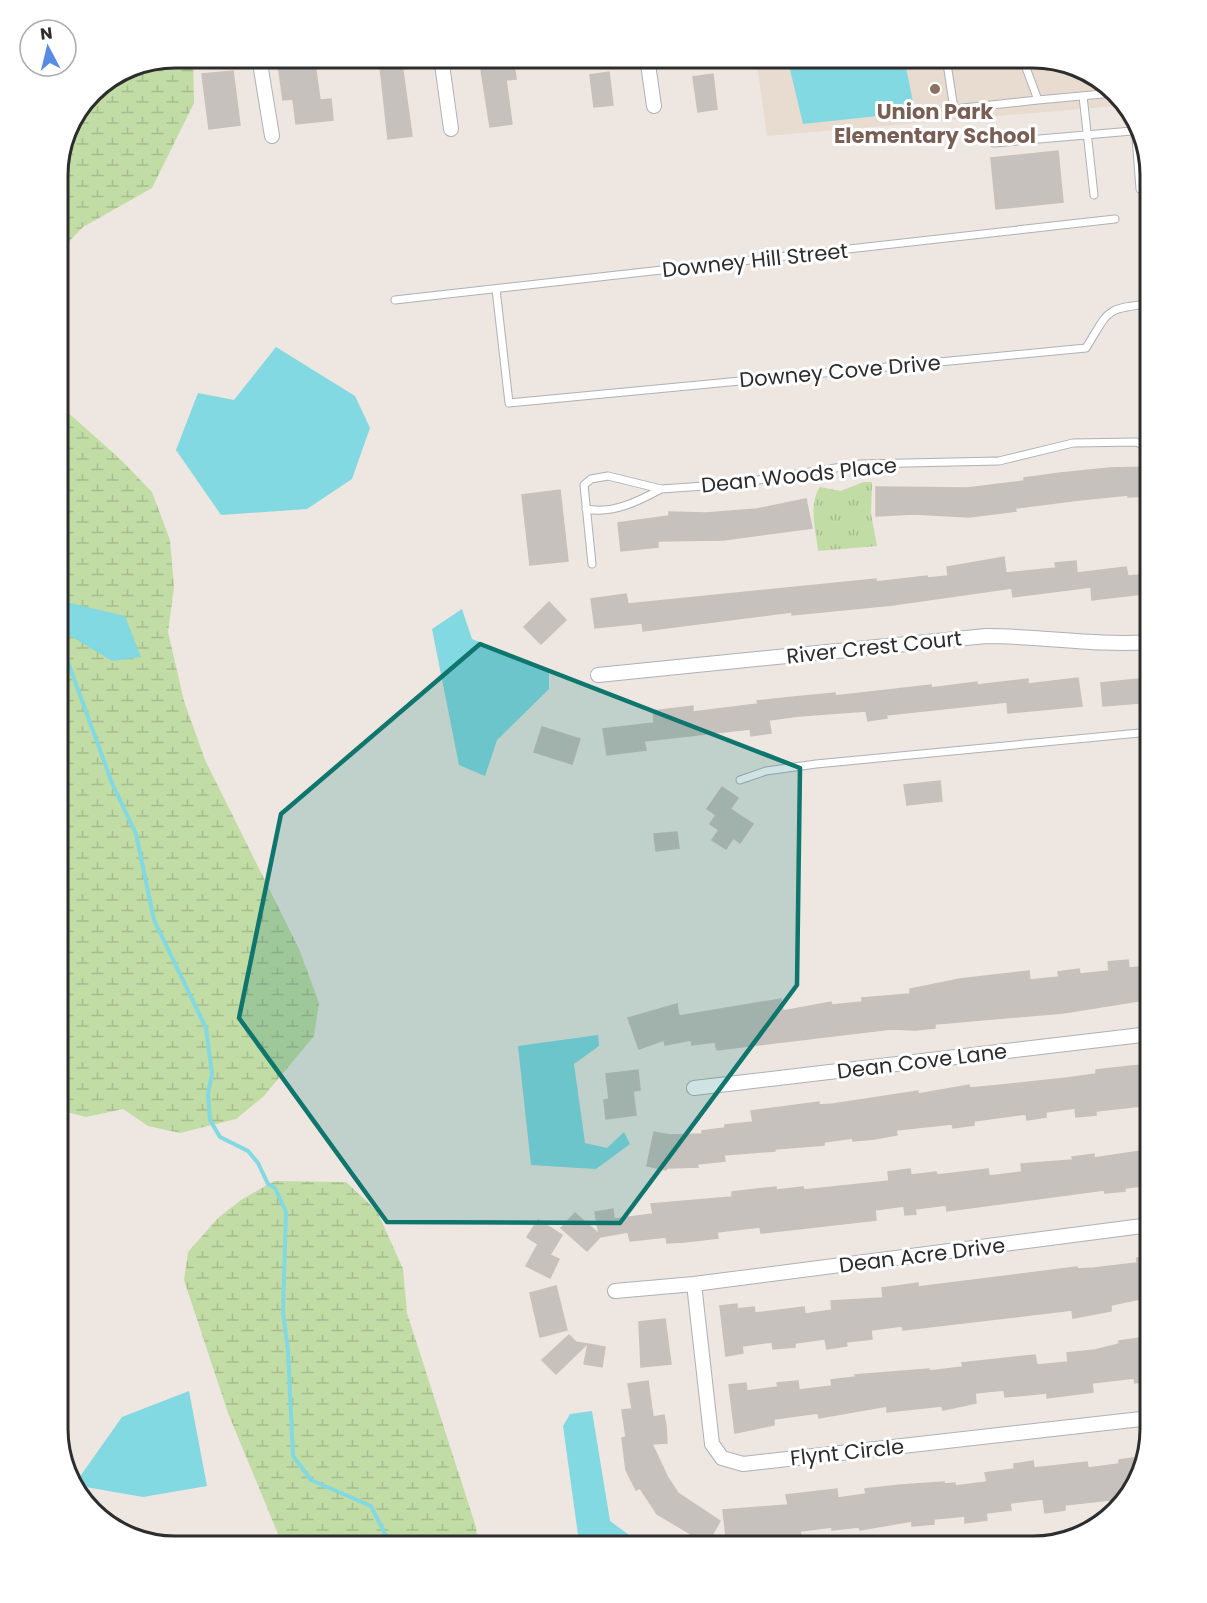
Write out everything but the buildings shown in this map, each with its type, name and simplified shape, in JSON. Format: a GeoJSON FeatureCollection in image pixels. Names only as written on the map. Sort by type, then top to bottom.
{"type":"FeatureCollection","features":[{"type":"Feature","properties":{"kind":"street"},"geometry":{"type":"LineString","coordinates":[[261,68],[272,136]]}},
{"type":"Feature","properties":{"kind":"street"},"geometry":{"type":"LineString","coordinates":[[443,68],[451,129]]}},
{"type":"Feature","properties":{"kind":"street"},"geometry":{"type":"LineString","coordinates":[[649,68],[654,106]]}},
{"type":"Feature","properties":{"kind":"street","name":"River Crest Court"},"geometry":{"type":"LineString","coordinates":[[598,675],[986,636],[1028,636],[1101,644],[1140,642]]}},
{"type":"Feature","properties":{"kind":"street","name":"Dean Cove Lane"},"geometry":{"type":"LineString","coordinates":[[694,1089],[1140,1035]]}},
{"type":"Feature","properties":{"kind":"street","name":"Dean Acre Drive"},"geometry":{"type":"LineString","coordinates":[[615,1291],[694,1284],[1140,1227]]}},
{"type":"Feature","properties":{"kind":"street","name":"Flynt Circle"},"geometry":{"type":"LineString","coordinates":[[694,1284],[712,1444],[722,1458],[743,1464],[1140,1419]]}},
{"type":"Feature","properties":{"kind":"lane"},"geometry":{"type":"LineString","coordinates":[[948,68],[954,109],[1103,94]]}},
{"type":"Feature","properties":{"kind":"lane"},"geometry":{"type":"LineString","coordinates":[[1026,68],[1038,100]]}},
{"type":"Feature","properties":{"kind":"lane"},"geometry":{"type":"LineString","coordinates":[[1083,96],[1094,195]]}},
{"type":"Feature","properties":{"kind":"lane"},"geometry":{"type":"LineString","coordinates":[[994,143],[1130,131]]}},
{"type":"Feature","properties":{"kind":"lane"},"geometry":{"type":"LineString","coordinates":[[1137,153],[1140,189]]}},
{"type":"Feature","properties":{"kind":"lane","name":"Downey Hill Street"},"geometry":{"type":"LineString","coordinates":[[395,300],[1115,219]]}},
{"type":"Feature","properties":{"kind":"lane","name":"Downey Cove Drive"},"geometry":{"type":"LineString","coordinates":[[496,289],[509,403],[1086,348],[1109,311],[1123,306],[1140,305]]}},
{"type":"Feature","properties":{"kind":"lane","name":"Dean Woods Place"},"geometry":{"type":"LineString","coordinates":[[661,489],[733,484],[861,464],[999,461],[1072,443],[1140,444]]}},
{"type":"Feature","properties":{"kind":"lane"},"geometry":{"type":"LineString","coordinates":[[592,564],[584,485],[591,479],[608,476],[661,489]]}},
{"type":"Feature","properties":{"kind":"lane"},"geometry":{"type":"LineString","coordinates":[[586,509],[602,512],[661,489]]}},
{"type":"Feature","properties":{"kind":"lane"},"geometry":{"type":"LineString","coordinates":[[740,780],[766,771],[827,763],[1140,733]]}},
{"type":"Feature","properties":{"kind":"highlighted area"},"geometry":{"type":"Polygon","coordinates":[[[480,644],[800,768],[797,985],[620,1223],[387,1222],[239,1018],[281,814],[480,644]]]}},
{"type":"Feature","properties":{"kind":"shaded area","name":"Union Park Elementary School"},"geometry":{"type":"Polygon","coordinates":[[[758,68],[1039,68],[1067,73],[1086,82],[1114,106],[767,136],[758,68]]]}},
{"type":"Feature","properties":{"kind":"green space"},"geometry":{"type":"Polygon","coordinates":[[[168,68],[193,68],[194,103],[152,188],[83,227],[68,243],[68,161],[76,134],[90,109],[115,86],[140,73],[168,68]]]}},
{"type":"Feature","properties":{"kind":"green space"},"geometry":{"type":"Polygon","coordinates":[[[68,413],[120,459],[152,492],[170,540],[174,587],[168,632],[184,701],[205,760],[299,949],[319,1003],[314,1036],[264,1096],[236,1119],[180,1133],[148,1126],[123,1109],[86,1117],[68,1112],[68,413]]]}},
{"type":"Feature","properties":{"kind":"green space"},"geometry":{"type":"Polygon","coordinates":[[[864,482],[872,482],[871,514],[877,546],[818,551],[814,502],[820,487],[840,491],[864,482]]]}},
{"type":"Feature","properties":{"kind":"green space"},"geometry":{"type":"Polygon","coordinates":[[[274,1181],[346,1182],[377,1211],[403,1269],[407,1313],[477,1536],[279,1536],[228,1413],[184,1280],[188,1252],[218,1218],[241,1200],[274,1181]]]}},
{"type":"Feature","properties":{"kind":"water"},"geometry":{"type":"Polygon","coordinates":[[[790,68],[906,68],[915,112],[803,124],[790,68]]]}},
{"type":"Feature","properties":{"kind":"water"},"geometry":{"type":"Polygon","coordinates":[[[276,347],[355,396],[370,428],[352,479],[307,509],[221,515],[176,450],[198,393],[234,400],[276,347]]]}},
{"type":"Feature","properties":{"kind":"water"},"geometry":{"type":"Polygon","coordinates":[[[68,603],[125,616],[141,657],[112,661],[68,635],[68,603]]]}},
{"type":"Feature","properties":{"kind":"water"},"geometry":{"type":"Polygon","coordinates":[[[462,609],[472,639],[549,670],[549,689],[497,740],[485,776],[459,765],[432,629],[462,609]]]}},
{"type":"Feature","properties":{"kind":"water"},"geometry":{"type":"Polygon","coordinates":[[[598,1035],[599,1046],[574,1064],[585,1143],[607,1148],[624,1132],[630,1144],[596,1169],[531,1165],[518,1046],[598,1035]]]}},
{"type":"Feature","properties":{"kind":"water"},"geometry":{"type":"Polygon","coordinates":[[[189,1391],[207,1486],[143,1497],[85,1487],[80,1477],[122,1417],[189,1391]]]}},
{"type":"Feature","properties":{"kind":"water"},"geometry":{"type":"Polygon","coordinates":[[[592,1411],[610,1521],[630,1536],[578,1536],[563,1426],[570,1414],[592,1411]]]}},
{"type":"Feature","properties":{"kind":"waterway"},"geometry":{"type":"LineString","coordinates":[[68,662],[112,783],[136,834],[154,920],[206,1028],[212,1074],[208,1093],[210,1120],[220,1137],[248,1151],[258,1163],[268,1184],[275,1188],[286,1212],[283,1312],[288,1350],[293,1456],[311,1480],[371,1506],[386,1536]]}},
{"type":"Feature","properties":{"kind":"place","name":"Union Park Elementary School"},"geometry":{"type":"Point","coordinates":[935,89]}}]}
